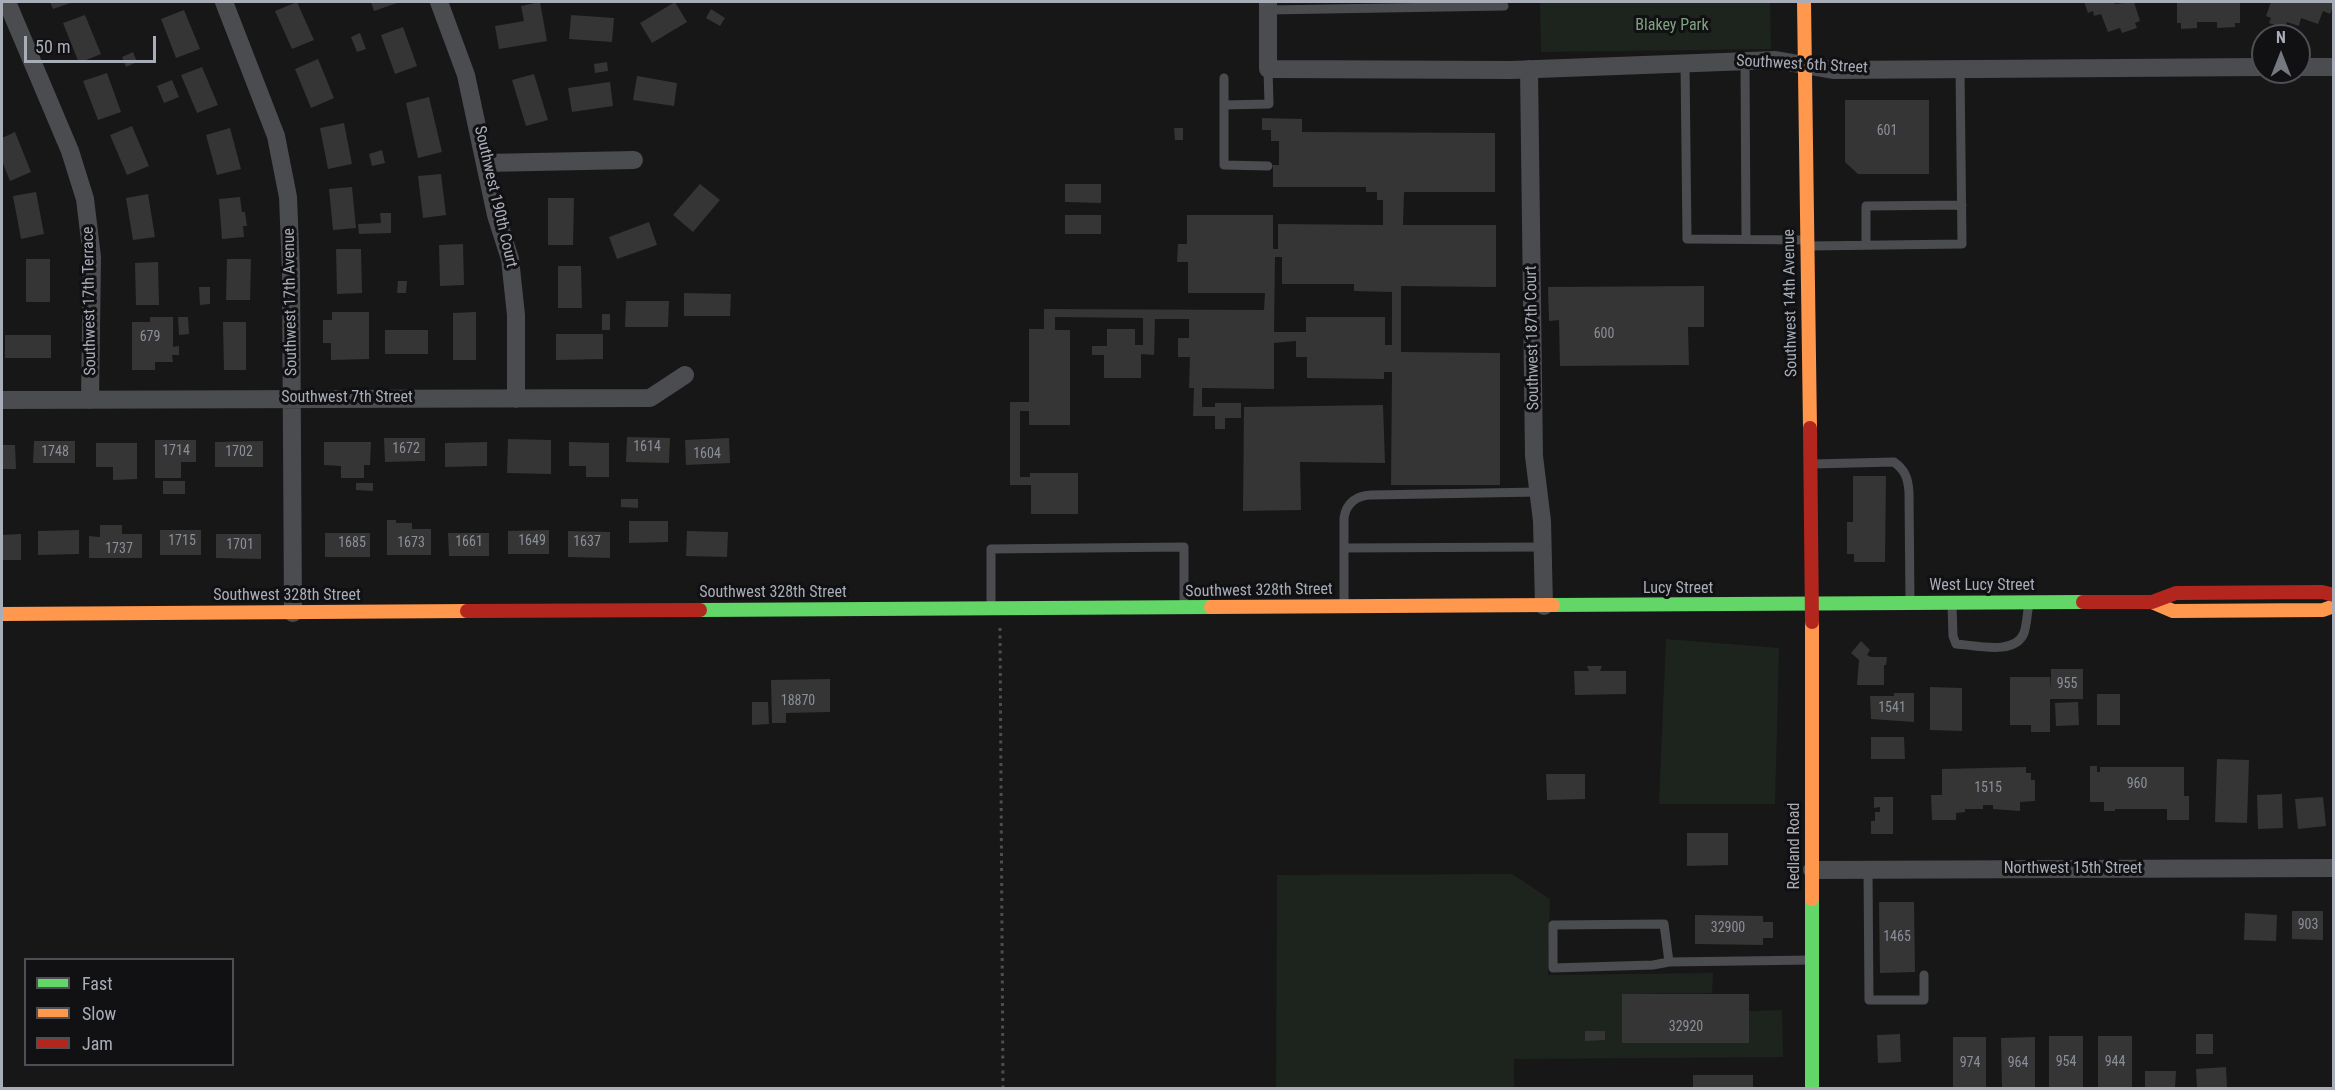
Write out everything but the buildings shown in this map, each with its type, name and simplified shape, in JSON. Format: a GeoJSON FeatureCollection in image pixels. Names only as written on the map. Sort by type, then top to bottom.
{"type":"FeatureCollection","features":[{"type":"Feature","properties":{"kind":"street","name":"Southwest 17th Terrace"},"geometry":{"type":"LineString","coordinates":[[7,2],[70,151],[85,199],[92,257],[90,400]]}},
{"type":"Feature","properties":{"kind":"street","name":"Southwest 17th Avenue"},"geometry":{"type":"LineString","coordinates":[[224,2],[267,108],[285,176],[291,250],[293,613]]}},
{"type":"Feature","properties":{"kind":"street","name":"Southwest 190th Court"},"geometry":{"type":"LineString","coordinates":[[440,2],[466,75],[496,215],[506,243],[513,275],[516,315],[516,399]]}},
{"type":"Feature","properties":{"kind":"street","name":"Southwest 14th Avenue"},"geometry":{"type":"LineString","coordinates":[[1804,2],[1812,604]]}},
{"type":"Feature","properties":{"kind":"street"},"geometry":{"type":"LineString","coordinates":[[1268,6],[1268,69]]}},
{"type":"Feature","properties":{"kind":"street","name":"Southwest 6th Street"},"geometry":{"type":"LineString","coordinates":[[1268,69],[1528,69],[1776,60],[1833,70],[2251,67]]}},
{"type":"Feature","properties":{"kind":"street"},"geometry":{"type":"LineString","coordinates":[[2311,67],[2334,67]]}},
{"type":"Feature","properties":{"kind":"street","name":"Southwest 187th Court"},"geometry":{"type":"LineString","coordinates":[[1528,69],[1534,456],[1543,547],[1544,606]]}},
{"type":"Feature","properties":{"kind":"street"},"geometry":{"type":"LineString","coordinates":[[485,164],[634,160]]}},
{"type":"Feature","properties":{"kind":"street","name":"Southwest 7th Street"},"geometry":{"type":"LineString","coordinates":[[2,400],[650,398],[685,375]]}},
{"type":"Feature","properties":{"kind":"street","name":"West Lucy Street"},"geometry":{"type":"LineString","coordinates":[[1812,604],[2152,602],[2176,593],[2322,592],[2334,595]]}},
{"type":"Feature","properties":{"kind":"street","name":"West Lucy Street"},"geometry":{"type":"LineString","coordinates":[[2152,602],[2173,611],[2323,610],[2334,606]]}},
{"type":"Feature","properties":{"kind":"street","name":"Lucy Street"},"geometry":{"type":"LineString","coordinates":[[1544,606],[1812,604]]}},
{"type":"Feature","properties":{"kind":"street","name":"Redland Road"},"geometry":{"type":"LineString","coordinates":[[1812,604],[1812,1089]]}},
{"type":"Feature","properties":{"kind":"street","name":"Southwest 328th Street"},"geometry":{"type":"LineString","coordinates":[[2,614],[1544,606]]}},
{"type":"Feature","properties":{"kind":"street","name":"Northwest 15th Street"},"geometry":{"type":"LineString","coordinates":[[1812,870],[2334,868]]}},
{"type":"Feature","properties":{"kind":"lane"},"geometry":{"type":"LineString","coordinates":[[1268,6],[1504,6]]}},
{"type":"Feature","properties":{"kind":"lane"},"geometry":{"type":"LineString","coordinates":[[1745,61],[1746,239]]}},
{"type":"Feature","properties":{"kind":"lane"},"geometry":{"type":"LineString","coordinates":[[1685,63],[1688,239],[1746,239],[1866,245],[1962,244],[1960,69]]}},
{"type":"Feature","properties":{"kind":"lane"},"geometry":{"type":"LineString","coordinates":[[1224,105],[1269,104],[1268,69]]}},
{"type":"Feature","properties":{"kind":"lane"},"geometry":{"type":"LineString","coordinates":[[1224,78],[1224,165],[1268,165]]}},
{"type":"Feature","properties":{"kind":"lane"},"geometry":{"type":"LineString","coordinates":[[1866,245],[1866,206],[1962,205]]}},
{"type":"Feature","properties":{"kind":"lane"},"geometry":{"type":"LineString","coordinates":[[1811,465],[1894,462],[1901,467],[1907,478],[1908,492],[1910,603]]}},
{"type":"Feature","properties":{"kind":"lane"},"geometry":{"type":"LineString","coordinates":[[1344,607],[1345,512],[1353,500],[1365,495],[1539,492]]}},
{"type":"Feature","properties":{"kind":"lane"},"geometry":{"type":"LineString","coordinates":[[995,609],[991,549],[1184,547],[1184,609]]}},
{"type":"Feature","properties":{"kind":"lane"},"geometry":{"type":"LineString","coordinates":[[1344,548],[1543,547]]}},
{"type":"Feature","properties":{"kind":"lane"},"geometry":{"type":"LineString","coordinates":[[1952,603],[1953,636],[1956,644],[1991,647],[2009,646],[2019,641],[2024,633],[2029,603]]}},
{"type":"Feature","properties":{"kind":"lane"},"geometry":{"type":"LineString","coordinates":[[1868,870],[1869,1000],[1924,1000],[1924,975]]}},
{"type":"Feature","properties":{"kind":"lane"},"geometry":{"type":"LineString","coordinates":[[1669,962],[1664,924],[1553,925],[1553,968],[1653,965],[1669,962],[1812,960]]}},
{"type":"Feature","properties":{"kind":"path"},"geometry":{"type":"LineString","coordinates":[[995,609],[1004,1089]]}},
{"type":"Feature","properties":{"kind":"green space","name":"Blakey Park"},"geometry":{"type":"Polygon","coordinates":[[[1540,2],[1770,2],[1771,49],[1541,52],[1540,2]]]}},
{"type":"Feature","properties":{"kind":"green space"},"geometry":{"type":"Polygon","coordinates":[[[1666,639],[1779,648],[1775,804],[1659,804],[1666,639]]]}},
{"type":"Feature","properties":{"kind":"green space"},"geometry":{"type":"Polygon","coordinates":[[[1512,874],[1550,899],[1548,975],[1713,973],[1712,993],[1622,994],[1623,1043],[1748,1043],[1749,1011],[1782,1010],[1783,1057],[1514,1059],[1514,1088],[1276,1088],[1277,875],[1512,874]]]}},
{"type":"Feature","properties":{"kind":"traffic: fast"},"geometry":{"type":"LineString","coordinates":[[1553,605],[2083,602]]}},
{"type":"Feature","properties":{"kind":"traffic: fast"},"geometry":{"type":"LineString","coordinates":[[700,610],[1211,607]]}},
{"type":"Feature","properties":{"kind":"traffic: fast"},"geometry":{"type":"LineString","coordinates":[[1812,899],[1812,1088]]}},
{"type":"Feature","properties":{"kind":"traffic: slow"},"geometry":{"type":"LineString","coordinates":[[1804,2],[1810,428]]}},
{"type":"Feature","properties":{"kind":"traffic: slow"},"geometry":{"type":"LineString","coordinates":[[2152,602],[2173,611],[2323,610],[2334,606]]}},
{"type":"Feature","properties":{"kind":"traffic: slow"},"geometry":{"type":"LineString","coordinates":[[1211,607],[1553,605]]}},
{"type":"Feature","properties":{"kind":"traffic: slow"},"geometry":{"type":"LineString","coordinates":[[2,614],[467,611]]}},
{"type":"Feature","properties":{"kind":"traffic: slow"},"geometry":{"type":"LineString","coordinates":[[1812,622],[1812,899]]}},
{"type":"Feature","properties":{"kind":"traffic: jam"},"geometry":{"type":"LineString","coordinates":[[1810,428],[1812,622]]}},
{"type":"Feature","properties":{"kind":"traffic: jam"},"geometry":{"type":"LineString","coordinates":[[2083,602],[2152,602],[2176,593],[2322,592],[2334,595]]}},
{"type":"Feature","properties":{"kind":"traffic: jam"},"geometry":{"type":"LineString","coordinates":[[467,611],[700,610]]}}]}
